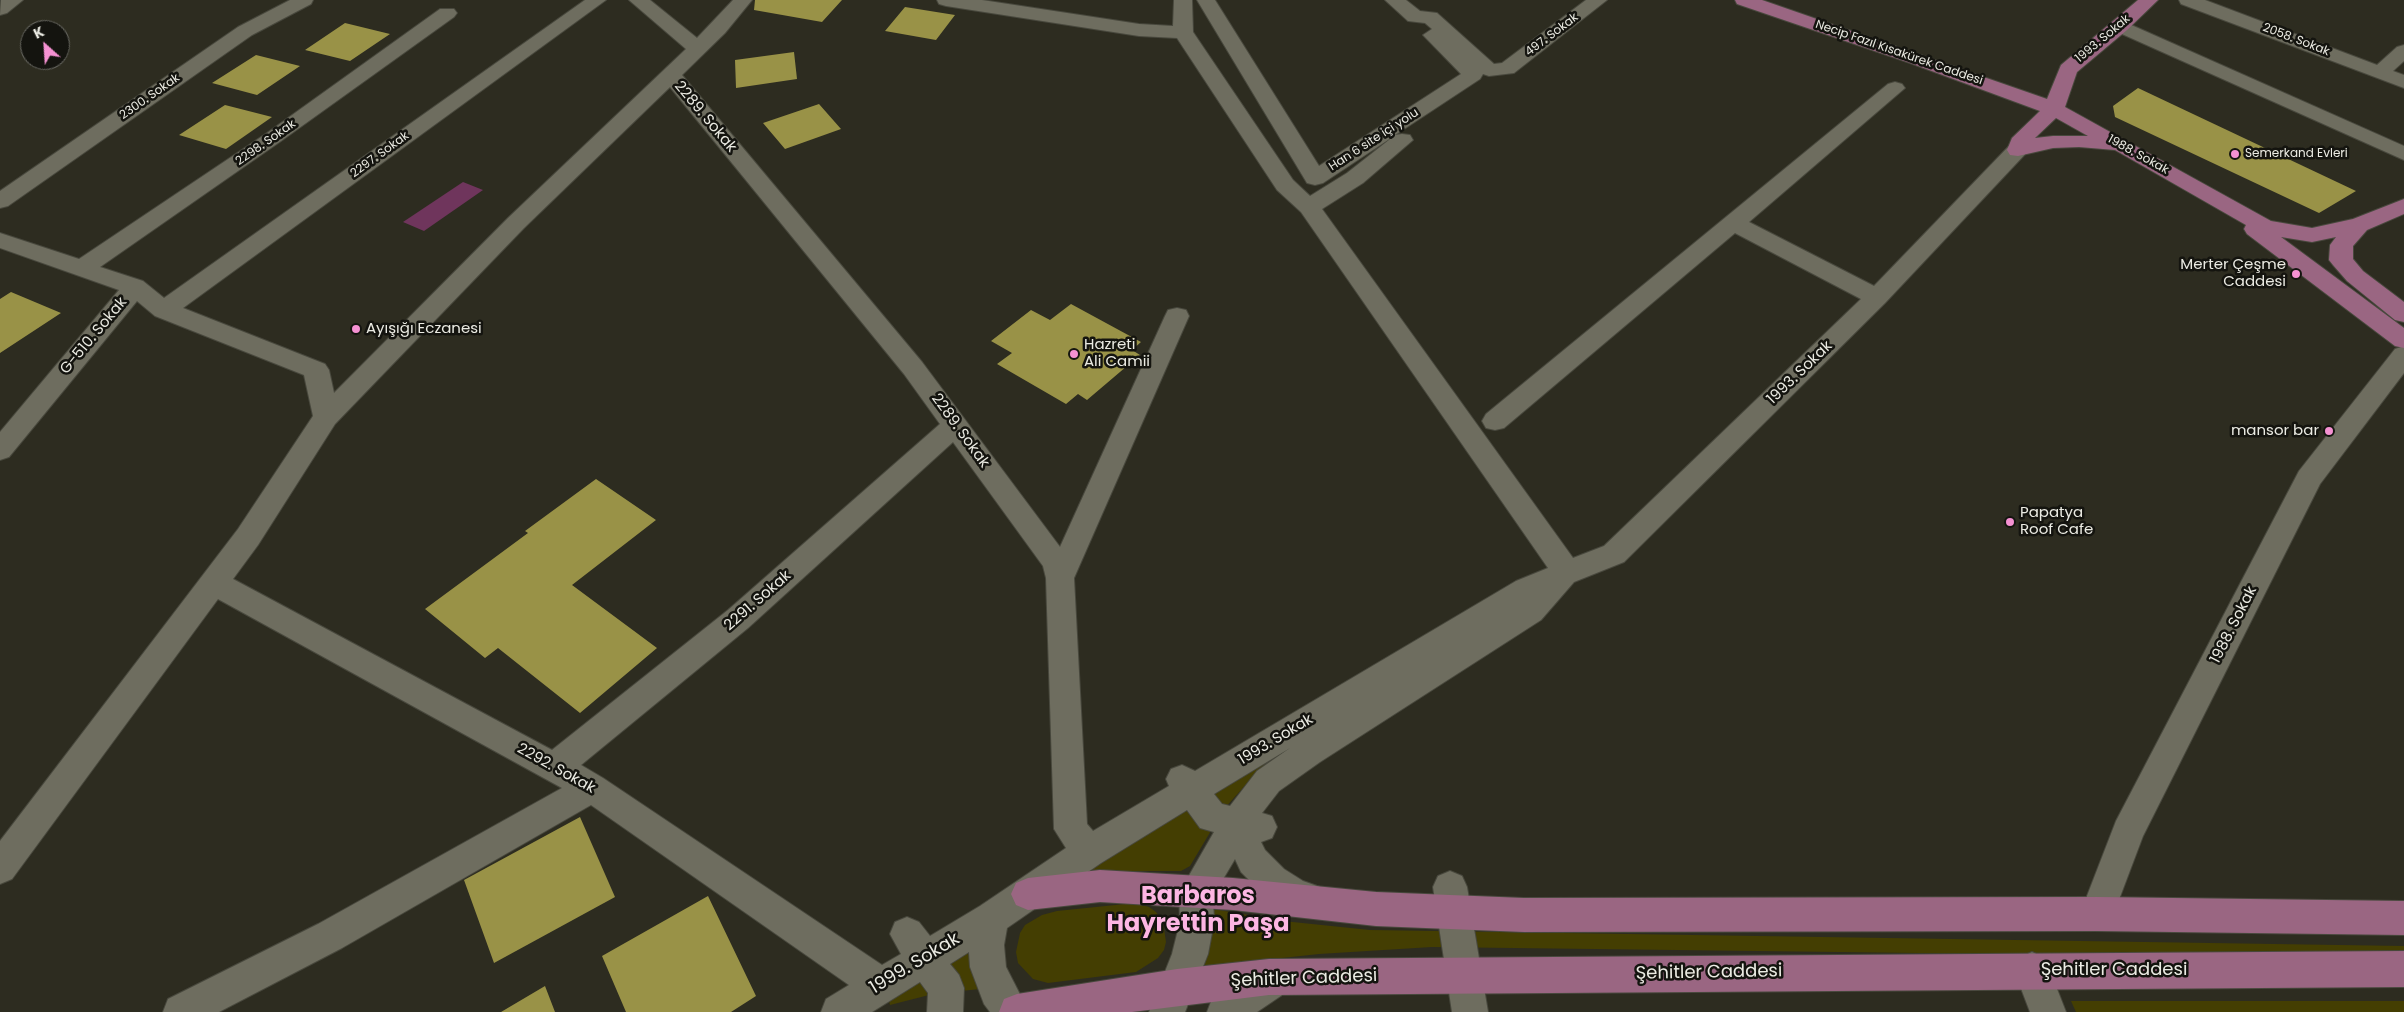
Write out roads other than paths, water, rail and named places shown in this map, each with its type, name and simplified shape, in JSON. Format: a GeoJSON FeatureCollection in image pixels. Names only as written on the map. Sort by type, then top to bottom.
{"type":"FeatureCollection","features":[{"type":"Feature","properties":{"kind":"main road","name":"Necip Fazıl Kısakürek Caddesi"},"geometry":{"type":"LineString","coordinates":[[1744,0],[1926,62],[2057,102]]}},
{"type":"Feature","properties":{"kind":"main road","name":"Necip Fazıl Kısakürek Caddesi"},"geometry":{"type":"LineString","coordinates":[[1796,0],[2026,80],[2057,102]]}},
{"type":"Feature","properties":{"kind":"main road","name":"1993. Sokak"},"geometry":{"type":"LineString","coordinates":[[2057,102],[2068,68],[2149,0]]}},
{"type":"Feature","properties":{"kind":"main road"},"geometry":{"type":"LineString","coordinates":[[2018,150],[2023,138],[2057,102]]}},
{"type":"Feature","properties":{"kind":"main road","name":"1988. Sokak"},"geometry":{"type":"LineString","coordinates":[[2057,102],[2133,151],[2220,202]]}},
{"type":"Feature","properties":{"kind":"main road"},"geometry":{"type":"LineString","coordinates":[[2018,150],[2032,145],[2079,141],[2105,144],[2133,151]]}},
{"type":"Feature","properties":{"kind":"main road"},"geometry":{"type":"LineString","coordinates":[[2220,202],[2264,226],[2293,233],[2312,235],[2358,225],[2404,206]]}},
{"type":"Feature","properties":{"kind":"main road"},"geometry":{"type":"LineString","coordinates":[[2220,202],[2404,340]]}},
{"type":"Feature","properties":{"kind":"main road"},"geometry":{"type":"LineString","coordinates":[[2358,225],[2342,246],[2342,260],[2354,276],[2404,314]]}},
{"type":"Feature","properties":{"kind":"main road"},"geometry":{"type":"LineString","coordinates":[[1028,894],[1100,886],[1233,894],[1376,909],[1452,899],[1524,915],[2097,914],[2404,918]]}},
{"type":"Feature","properties":{"kind":"main road","name":"Şehitler Caddesi"},"geometry":{"type":"LineString","coordinates":[[1016,1012],[1063,1010],[1172,1000],[1280,977],[2032,970],[2404,969]]}},
{"type":"Feature","properties":{"kind":"street"},"geometry":{"type":"LineString","coordinates":[[0,9],[14,0]]}},
{"type":"Feature","properties":{"kind":"street","name":"2300. Sokak"},"geometry":{"type":"LineString","coordinates":[[0,201],[245,31],[304,0]]}},
{"type":"Feature","properties":{"kind":"street","name":"2297. Sokak"},"geometry":{"type":"LineString","coordinates":[[164,310],[597,0]]}},
{"type":"Feature","properties":{"kind":"street"},"geometry":{"type":"LineString","coordinates":[[638,0],[698,48]]}},
{"type":"Feature","properties":{"kind":"street"},"geometry":{"type":"LineString","coordinates":[[0,868],[248,537],[326,417],[516,223],[698,48],[743,0]]}},
{"type":"Feature","properties":{"kind":"street"},"geometry":{"type":"LineString","coordinates":[[946,0],[1139,30],[1183,32]]}},
{"type":"Feature","properties":{"kind":"street"},"geometry":{"type":"LineString","coordinates":[[1183,0],[1183,32],[1285,184],[1309,207],[1566,573]]}},
{"type":"Feature","properties":{"kind":"street","name":"Han 6 site içi yolu"},"geometry":{"type":"LineString","coordinates":[[1206,0],[1315,178],[1474,75],[1433,35],[1438,24]]}},
{"type":"Feature","properties":{"kind":"street"},"geometry":{"type":"LineString","coordinates":[[1394,0],[1416,17],[1438,24],[1498,70]]}},
{"type":"Feature","properties":{"kind":"street","name":"497. Sokak"},"geometry":{"type":"LineString","coordinates":[[1309,207],[1355,178],[1498,70],[1598,0]]}},
{"type":"Feature","properties":{"kind":"street","name":"2058. Sokak"},"geometry":{"type":"LineString","coordinates":[[2188,0],[2404,82]]}},
{"type":"Feature","properties":{"kind":"street","name":"2298. Sokak"},"geometry":{"type":"LineString","coordinates":[[81,269],[274,137],[447,13]]}},
{"type":"Feature","properties":{"kind":"street"},"geometry":{"type":"LineString","coordinates":[[2120,26],[2404,154]]}},
{"type":"Feature","properties":{"kind":"street"},"geometry":{"type":"LineString","coordinates":[[2380,72],[2404,51]]}},
{"type":"Feature","properties":{"kind":"street","name":"2289. Sokak"},"geometry":{"type":"LineString","coordinates":[[670,75],[913,368],[1056,564],[1060,578],[1071,829],[1089,852]]}},
{"type":"Feature","properties":{"kind":"street"},"geometry":{"type":"LineString","coordinates":[[1495,421],[1895,88]]}},
{"type":"Feature","properties":{"kind":"street","name":"1993. Sokak"},"geometry":{"type":"LineString","coordinates":[[992,918],[1186,785],[1526,589],[1614,554],[1878,298],[2018,150]]}},
{"type":"Feature","properties":{"kind":"street"},"geometry":{"type":"LineString","coordinates":[[1732,222],[1878,298]]}},
{"type":"Feature","properties":{"kind":"street","name":"G-510. Sokak"},"geometry":{"type":"LineString","coordinates":[[0,240],[135,287],[0,450]]}},
{"type":"Feature","properties":{"kind":"street"},"geometry":{"type":"LineString","coordinates":[[135,287],[164,310],[316,370],[326,417]]}},
{"type":"Feature","properties":{"kind":"street"},"geometry":{"type":"LineString","coordinates":[[1060,578],[1177,316]]}},
{"type":"Feature","properties":{"kind":"street","name":"1988. Sokak"},"geometry":{"type":"LineString","coordinates":[[2097,914],[2128,832],[2309,478],[2404,355]]}},
{"type":"Feature","properties":{"kind":"street","name":"2291. Sokak"},"geometry":{"type":"LineString","coordinates":[[554,768],[738,619],[955,425]]}},
{"type":"Feature","properties":{"kind":"street","name":"1993. Sokak"},"geometry":{"type":"LineString","coordinates":[[1196,893],[1245,825],[1248,806],[1268,781],[1309,752],[1531,612],[1566,573]]}},
{"type":"Feature","properties":{"kind":"street","name":"2292. Sokak"},"geometry":{"type":"LineString","coordinates":[[214,582],[592,788],[880,985]]}},
{"type":"Feature","properties":{"kind":"street"},"geometry":{"type":"LineString","coordinates":[[1186,785],[1212,817],[1245,825],[1253,861],[1272,880],[1293,894],[1317,902]]}},
{"type":"Feature","properties":{"kind":"street"},"geometry":{"type":"LineString","coordinates":[[181,1012],[330,936],[592,788]]}},
{"type":"Feature","properties":{"kind":"street"},"geometry":{"type":"LineString","coordinates":[[1172,1000],[1190,954],[1197,922],[1196,893]]}},
{"type":"Feature","properties":{"kind":"street"},"geometry":{"type":"LineString","coordinates":[[1452,899],[1470,1012]]}},
{"type":"Feature","properties":{"kind":"street"},"geometry":{"type":"LineString","coordinates":[[992,918],[986,945],[988,967],[997,991],[1011,1012]]}},
{"type":"Feature","properties":{"kind":"street","name":"1999. Sokak"},"geometry":{"type":"LineString","coordinates":[[839,1012],[880,985],[915,946],[992,918]]}},
{"type":"Feature","properties":{"kind":"street"},"geometry":{"type":"LineString","coordinates":[[915,946],[946,988],[945,1012]]}},
{"type":"Feature","properties":{"kind":"street"},"geometry":{"type":"LineString","coordinates":[[2032,970],[2048,1012]]}},
{"type":"Feature","properties":{"kind":"street"},"geometry":{"type":"LineString","coordinates":[[1225,1012],[1280,977]]}},
{"type":"Feature","properties":{"kind":"place","name":"Semerkand Evleri"},"geometry":{"type":"Point","coordinates":[2235,154]}},
{"type":"Feature","properties":{"kind":"place","name":"Merter Çeşme Caddesi"},"geometry":{"type":"Point","coordinates":[2296,274]}},
{"type":"Feature","properties":{"kind":"place","name":"Ayışığı Eczanesi"},"geometry":{"type":"Point","coordinates":[356,329]}},
{"type":"Feature","properties":{"kind":"place","name":"Hazreti Ali Camii"},"geometry":{"type":"Point","coordinates":[1074,354]}},
{"type":"Feature","properties":{"kind":"place","name":"mansor bar"},"geometry":{"type":"Point","coordinates":[2329,431]}},
{"type":"Feature","properties":{"kind":"place","name":"Papatya Roof Cafe"},"geometry":{"type":"Point","coordinates":[2010,522]}},
{"type":"Feature","properties":{"kind":"district","name":"Barbaros Hayrettin Paşa"},"geometry":{"type":"Point","coordinates":[1198,911]}}]}
